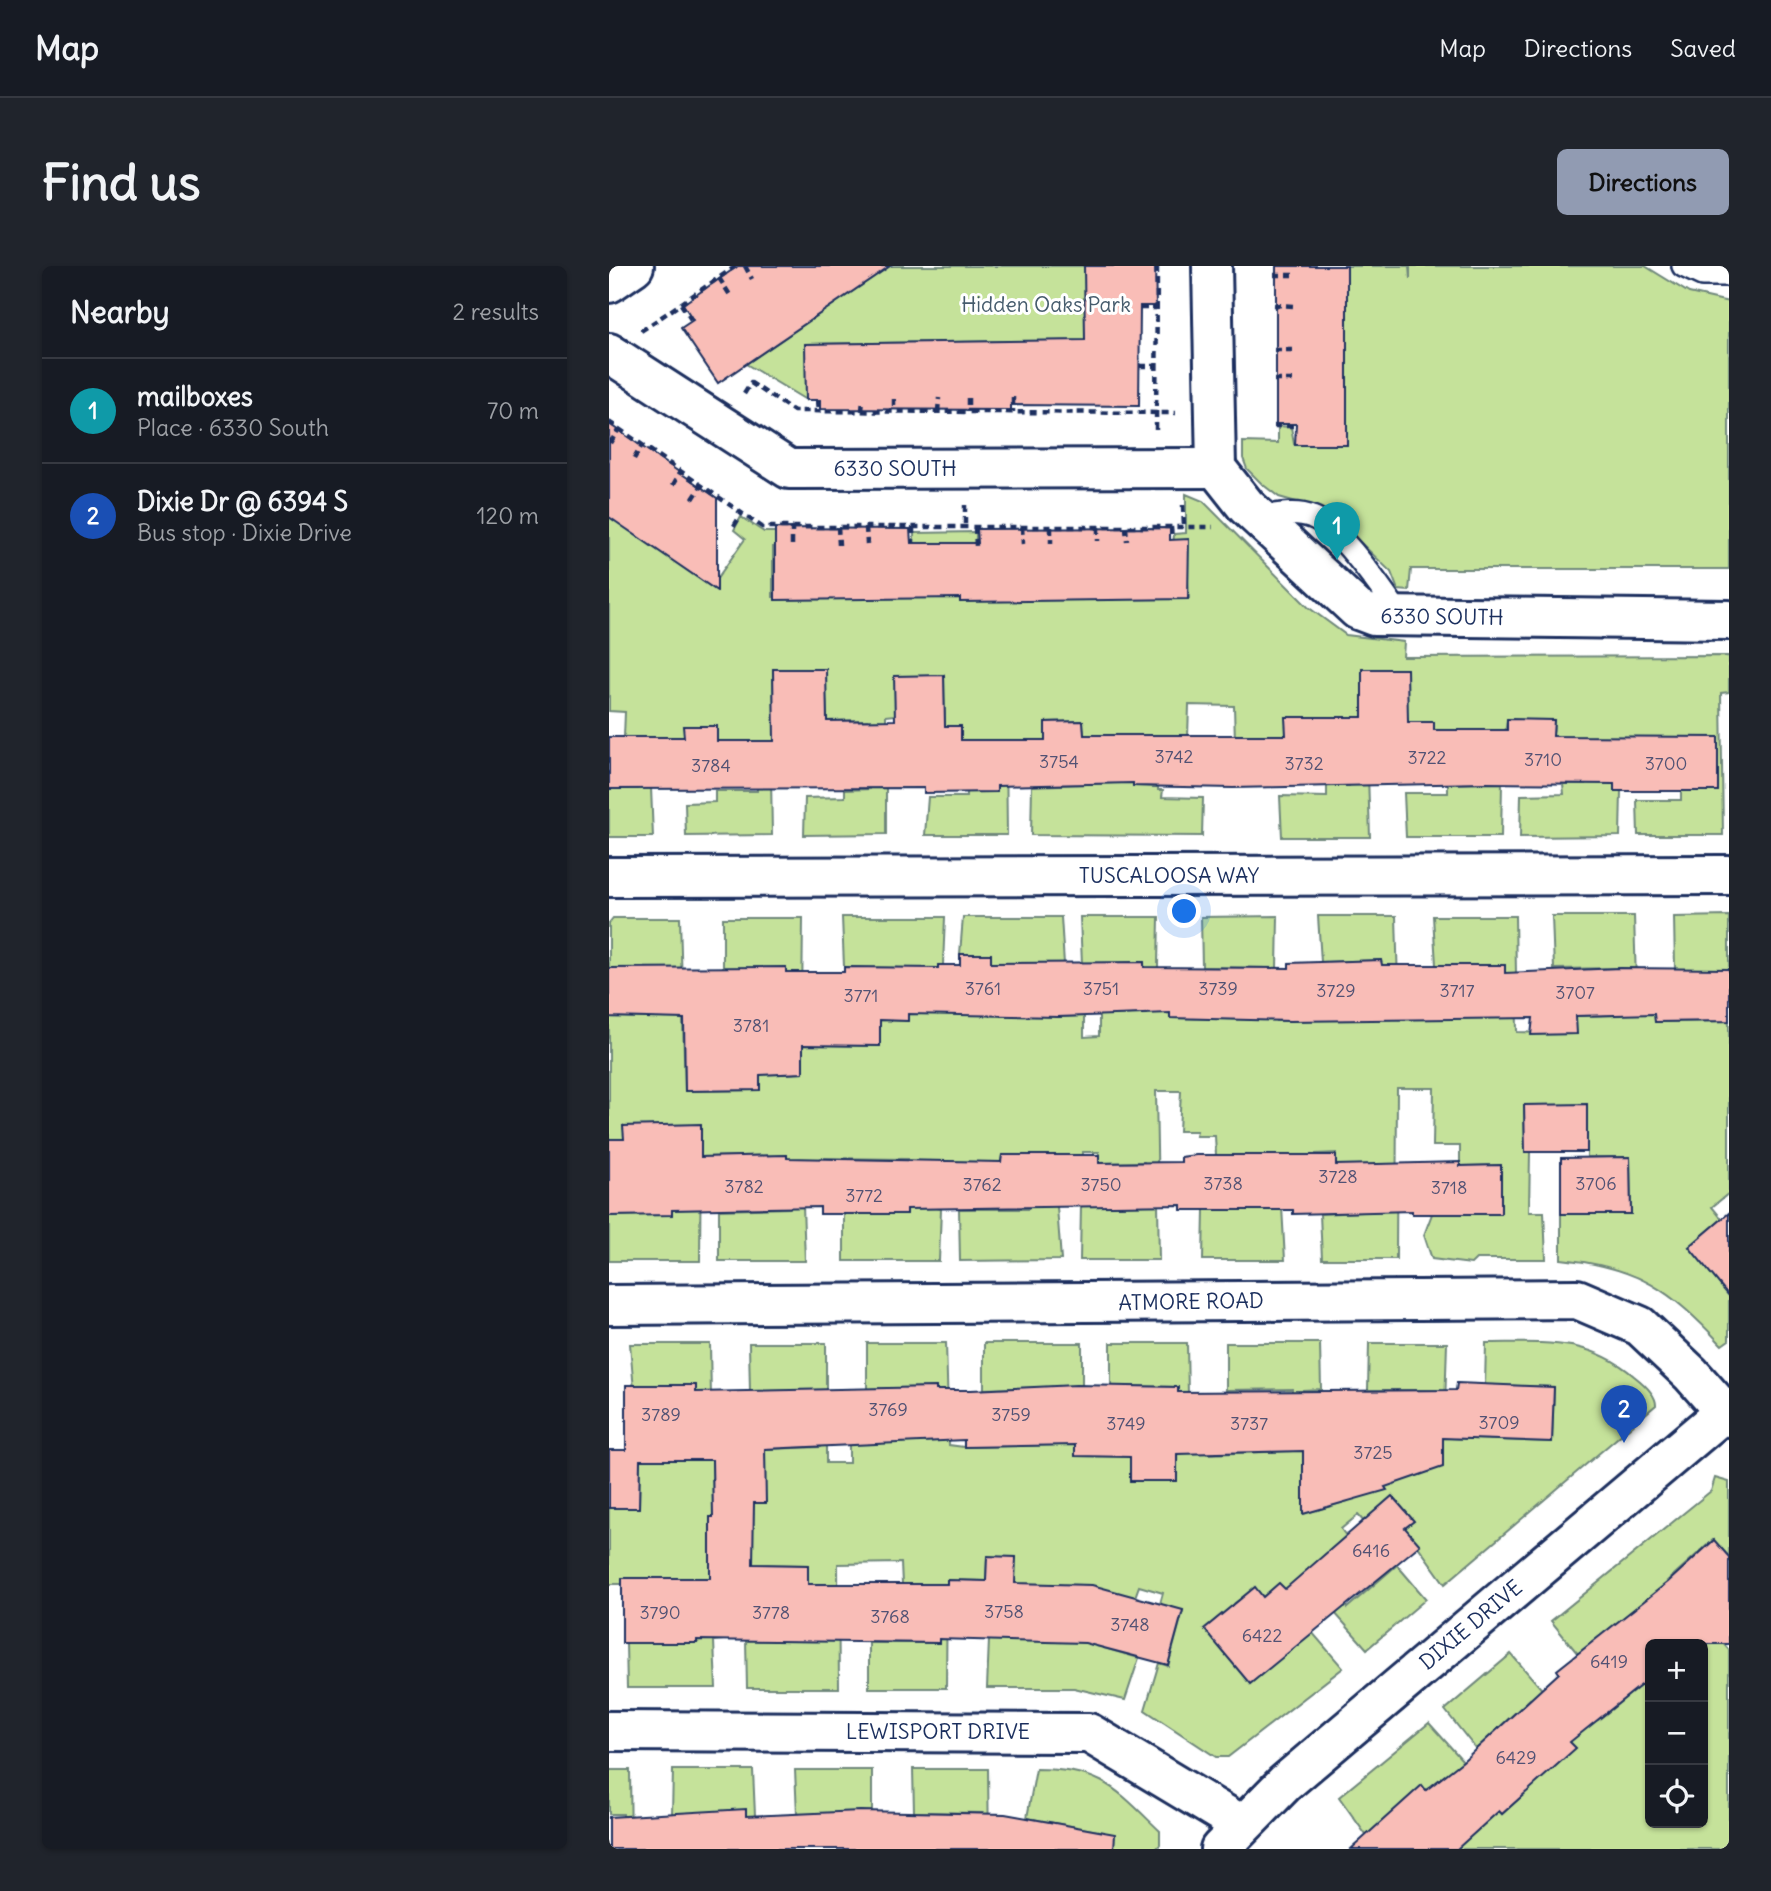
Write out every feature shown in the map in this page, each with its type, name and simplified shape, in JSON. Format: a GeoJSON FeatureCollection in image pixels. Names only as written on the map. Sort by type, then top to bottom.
{"type":"FeatureCollection","features":[{"type":"Feature","properties":{"kind":"street"},"geometry":{"type":"LineString","coordinates":[[609,283],[633,266]]}},
{"type":"Feature","properties":{"kind":"street"},"geometry":{"type":"LineString","coordinates":[[1212,266],[1216,468]]}},
{"type":"Feature","properties":{"kind":"street","name":"6330 SOUTH"},"geometry":{"type":"LineString","coordinates":[[622,344],[789,469],[1216,468],[1259,517],[1358,610],[1374,617],[1729,620]]}},
{"type":"Feature","properties":{"kind":"street","name":"TUSCALOOSA WAY"},"geometry":{"type":"LineString","coordinates":[[609,877],[1729,875]]}},
{"type":"Feature","properties":{"kind":"street","name":"ATMORE ROAD"},"geometry":{"type":"LineString","coordinates":[[609,1305],[1577,1299],[1640,1326],[1727,1412]]}},
{"type":"Feature","properties":{"kind":"street","name":"DIXIE DRIVE"},"geometry":{"type":"LineString","coordinates":[[1231,1837],[1285,1783],[1727,1412]]}},
{"type":"Feature","properties":{"kind":"street","name":"LEWISPORT DRIVE"},"geometry":{"type":"LineString","coordinates":[[609,1731],[1089,1733],[1231,1837]]}},
{"type":"Feature","properties":{"kind":"lane"},"geometry":{"type":"LineString","coordinates":[[1683,266],[1702,275],[1729,275]]}},
{"type":"Feature","properties":{"kind":"path"},"geometry":{"type":"LineString","coordinates":[[622,344],[736,266]]}},
{"type":"Feature","properties":{"kind":"path"},"geometry":{"type":"LineString","coordinates":[[745,266],[752,279]]}},
{"type":"Feature","properties":{"kind":"path"},"geometry":{"type":"LineString","coordinates":[[1156,435],[1157,266]]}},
{"type":"Feature","properties":{"kind":"path"},"geometry":{"type":"LineString","coordinates":[[1274,275],[1295,275]]}},
{"type":"Feature","properties":{"kind":"path"},"geometry":{"type":"LineString","coordinates":[[719,277],[730,295]]}},
{"type":"Feature","properties":{"kind":"path"},"geometry":{"type":"LineString","coordinates":[[681,303],[692,321]]}},
{"type":"Feature","properties":{"kind":"path"},"geometry":{"type":"LineString","coordinates":[[1274,305],[1295,306]]}},
{"type":"Feature","properties":{"kind":"path"},"geometry":{"type":"LineString","coordinates":[[1140,308],[1157,308]]}},
{"type":"Feature","properties":{"kind":"path"},"geometry":{"type":"LineString","coordinates":[[1274,351],[1295,351]]}},
{"type":"Feature","properties":{"kind":"path"},"geometry":{"type":"LineString","coordinates":[[1140,366],[1156,366]]}},
{"type":"Feature","properties":{"kind":"path"},"geometry":{"type":"LineString","coordinates":[[1274,380],[1295,380]]}},
{"type":"Feature","properties":{"kind":"path"},"geometry":{"type":"LineString","coordinates":[[741,397],[751,383],[794,411],[1215,413]]}},
{"type":"Feature","properties":{"kind":"path"},"geometry":{"type":"LineString","coordinates":[[1013,397],[1013,412]]}},
{"type":"Feature","properties":{"kind":"path"},"geometry":{"type":"LineString","coordinates":[[938,412],[939,398]]}},
{"type":"Feature","properties":{"kind":"path"},"geometry":{"type":"LineString","coordinates":[[968,398],[968,412]]}},
{"type":"Feature","properties":{"kind":"path"},"geometry":{"type":"LineString","coordinates":[[862,411],[863,399]]}},
{"type":"Feature","properties":{"kind":"path"},"geometry":{"type":"LineString","coordinates":[[894,399],[894,411]]}},
{"type":"Feature","properties":{"kind":"path"},"geometry":{"type":"LineString","coordinates":[[818,400],[819,411]]}},
{"type":"Feature","properties":{"kind":"path"},"geometry":{"type":"LineString","coordinates":[[1072,405],[1072,412]]}},
{"type":"Feature","properties":{"kind":"path"},"geometry":{"type":"LineString","coordinates":[[1129,406],[1130,412]]}},
{"type":"Feature","properties":{"kind":"path"},"geometry":{"type":"LineString","coordinates":[[609,422],[762,527],[1216,527]]}},
{"type":"Feature","properties":{"kind":"path"},"geometry":{"type":"LineString","coordinates":[[1274,426],[1296,426]]}},
{"type":"Feature","properties":{"kind":"path"},"geometry":{"type":"LineString","coordinates":[[610,443],[619,429]]}},
{"type":"Feature","properties":{"kind":"path"},"geometry":{"type":"LineString","coordinates":[[634,459],[642,445]]}},
{"type":"Feature","properties":{"kind":"path"},"geometry":{"type":"LineString","coordinates":[[673,485],[681,471]]}},
{"type":"Feature","properties":{"kind":"path"},"geometry":{"type":"LineString","coordinates":[[693,499],[702,485]]}},
{"type":"Feature","properties":{"kind":"path"},"geometry":{"type":"LineString","coordinates":[[1183,494],[1184,527]]}},
{"type":"Feature","properties":{"kind":"path"},"geometry":{"type":"LineString","coordinates":[[734,526],[742,513]]}},
{"type":"Feature","properties":{"kind":"path"},"geometry":{"type":"LineString","coordinates":[[792,527],[792,545]]}},
{"type":"Feature","properties":{"kind":"path"},"geometry":{"type":"LineString","coordinates":[[838,527],[839,545]]}},
{"type":"Feature","properties":{"kind":"path"},"geometry":{"type":"LineString","coordinates":[[866,527],[867,544]]}},
{"type":"Feature","properties":{"kind":"path"},"geometry":{"type":"LineString","coordinates":[[913,527],[913,543]]}},
{"type":"Feature","properties":{"kind":"path"},"geometry":{"type":"LineString","coordinates":[[975,527],[976,546]]}},
{"type":"Feature","properties":{"kind":"path"},"geometry":{"type":"LineString","coordinates":[[1023,527],[1023,544]]}},
{"type":"Feature","properties":{"kind":"path"},"geometry":{"type":"LineString","coordinates":[[1051,527],[1051,543]]}},
{"type":"Feature","properties":{"kind":"path"},"geometry":{"type":"LineString","coordinates":[[1098,527],[1098,541]]}},
{"type":"Feature","properties":{"kind":"path"},"geometry":{"type":"LineString","coordinates":[[1126,527],[1127,541]]}},
{"type":"Feature","properties":{"kind":"path"},"geometry":{"type":"LineString","coordinates":[[1171,527],[1172,540]]}},
{"type":"Feature","properties":{"kind":"green space","name":"Hidden Oaks Park"},"geometry":{"type":"Polygon","coordinates":[[[890,266],[1084,266],[1139,358],[1031,341],[806,344],[806,400],[746,364],[890,266]]]}},
{"type":"Feature","properties":{"kind":"green space"},"geometry":{"type":"Polygon","coordinates":[[[1343,266],[1409,266],[1410,279],[1410,266],[1645,266],[1689,293],[1729,302],[1729,569],[1411,569],[1409,591],[1398,590],[1391,572],[1328,511],[1279,497],[1262,484],[1247,469],[1243,458],[1243,442],[1278,443],[1278,426],[1291,427],[1294,444],[1345,444],[1343,266]]]}},
{"type":"Feature","properties":{"kind":"green space"},"geometry":{"type":"Polygon","coordinates":[[[1186,494],[1203,501],[1308,607],[1346,635],[1404,642],[1403,657],[1729,656],[1729,692],[1721,693],[1723,835],[1638,835],[1637,800],[1681,800],[1681,791],[1718,791],[1718,737],[1614,737],[1614,790],[1621,791],[1620,836],[1520,837],[1521,795],[1564,794],[1563,784],[1586,784],[1587,737],[1553,736],[1554,721],[1507,719],[1499,783],[1502,783],[1501,837],[1406,837],[1404,793],[1448,793],[1448,784],[1485,783],[1485,730],[1434,730],[1434,722],[1407,722],[1368,774],[1370,837],[1282,837],[1280,796],[1327,797],[1327,786],[1349,786],[1348,738],[1307,717],[1286,717],[1286,735],[1258,736],[1235,742],[1234,706],[1189,705],[1188,737],[1133,776],[1134,786],[1158,787],[1158,790],[1163,790],[1162,797],[1203,798],[1202,836],[1031,835],[1032,786],[1112,783],[1084,737],[1083,721],[1045,722],[1045,742],[1006,743],[1007,835],[925,835],[928,797],[966,797],[966,792],[997,791],[997,740],[961,741],[960,726],[945,726],[944,675],[895,715],[886,716],[886,834],[804,835],[805,798],[845,797],[845,790],[870,789],[868,720],[827,721],[825,669],[773,670],[774,718],[806,718],[771,776],[772,835],[686,836],[685,803],[715,802],[715,791],[757,791],[757,741],[717,741],[717,726],[684,726],[684,737],[649,738],[653,837],[609,837],[609,789],[638,789],[638,737],[624,737],[625,712],[609,711],[609,508],[716,580],[745,539],[734,530],[741,517],[764,532],[792,532],[792,546],[773,547],[773,597],[927,597],[914,548],[914,533],[976,532],[976,548],[959,598],[1189,598],[1186,548],[1173,547],[1174,534],[1186,533],[1186,494]]]}},
{"type":"Feature","properties":{"kind":"green space"},"geometry":{"type":"Polygon","coordinates":[[[1278,916],[1276,1021],[1383,1018],[1381,960],[1321,962],[1318,916],[1396,916],[1399,1019],[1505,965],[1436,965],[1433,916],[1515,916],[1517,1032],[1576,1034],[1576,1016],[1621,1015],[1620,968],[1554,969],[1552,916],[1634,916],[1636,981],[1654,980],[1655,1022],[1729,1021],[1729,1193],[1712,1207],[1722,1219],[1689,1247],[1721,1286],[1729,1281],[1729,1340],[1722,1345],[1686,1309],[1651,1284],[1633,1275],[1612,1268],[1561,1259],[1561,1214],[1631,1213],[1630,1157],[1587,1157],[1587,1105],[1524,1105],[1525,1151],[1530,1152],[1529,1212],[1544,1212],[1546,1259],[1476,1259],[1471,1264],[1432,1259],[1424,1235],[1432,1214],[1501,1213],[1501,1165],[1460,1166],[1460,1146],[1433,1146],[1434,1088],[1397,1088],[1396,1259],[1322,1259],[1320,1214],[1383,1211],[1336,1165],[1336,1153],[1316,1154],[1316,1160],[1281,1189],[1285,1260],[1203,1260],[1204,1210],[1265,1210],[1265,1156],[1216,1155],[1215,1136],[1196,1136],[1197,1131],[1179,1131],[1181,1091],[1156,1091],[1159,1260],[1080,1260],[1081,1206],[1144,1205],[1144,1162],[1099,1163],[1099,1152],[1083,1152],[1082,1165],[1057,1207],[1061,1260],[960,1261],[959,1209],[1028,1209],[1029,1156],[1002,1155],[1001,1162],[936,1208],[941,1209],[939,1261],[844,1261],[844,1214],[907,1214],[908,1159],[821,1158],[802,1177],[805,1261],[719,1261],[719,1210],[789,1208],[787,1155],[701,1157],[701,1137],[700,1261],[609,1261],[609,1216],[672,1214],[671,1160],[624,1126],[624,1139],[609,1139],[609,1017],[668,1018],[668,969],[609,968],[609,923],[613,918],[680,918],[685,1091],[759,1090],[759,1042],[783,1074],[803,1073],[803,1034],[723,969],[723,918],[803,918],[802,1006],[814,1045],[879,1046],[880,1020],[907,1021],[908,968],[844,967],[842,917],[945,917],[943,965],[938,965],[938,1014],[991,963],[991,954],[960,954],[963,917],[1061,917],[1064,964],[1058,1017],[1084,1016],[1084,1037],[1099,1036],[1099,1015],[1146,1014],[1144,962],[1082,964],[1080,917],[1159,917],[1157,1012],[1170,1011],[1171,1018],[1265,1019],[1266,968],[1202,967],[1201,917],[1278,916]]]}},
{"type":"Feature","properties":{"kind":"green space"},"geometry":{"type":"Polygon","coordinates":[[[1729,916],[1729,969],[1675,969],[1674,917],[1729,916]]]}},
{"type":"Feature","properties":{"kind":"green space"},"geometry":{"type":"Polygon","coordinates":[[[749,1343],[826,1343],[826,1463],[849,1463],[849,1444],[938,1441],[936,1387],[867,1389],[867,1343],[946,1343],[949,1445],[964,1447],[1059,1445],[1058,1387],[984,1389],[984,1343],[1082,1343],[1082,1385],[1130,1457],[1130,1481],[1177,1481],[1178,1387],[1111,1386],[1111,1343],[1187,1343],[1188,1396],[1207,1454],[1293,1451],[1292,1389],[1226,1390],[1226,1343],[1320,1343],[1321,1389],[1303,1390],[1304,1514],[1348,1501],[1348,1460],[1436,1443],[1437,1390],[1368,1390],[1369,1343],[1447,1343],[1444,1438],[1552,1442],[1554,1387],[1485,1385],[1486,1343],[1546,1343],[1582,1348],[1599,1354],[1617,1363],[1641,1382],[1651,1393],[1656,1405],[1445,1584],[1405,1528],[1413,1520],[1394,1498],[1365,1523],[1358,1515],[1341,1529],[1346,1536],[1311,1567],[1347,1608],[1397,1565],[1426,1599],[1367,1649],[1303,1577],[1286,1590],[1279,1583],[1263,1597],[1255,1588],[1235,1603],[1312,1632],[1343,1668],[1228,1757],[1216,1757],[1145,1710],[1159,1663],[1168,1666],[1183,1611],[1160,1604],[1163,1593],[1139,1586],[1135,1597],[1076,1640],[1139,1658],[1125,1700],[1074,1688],[987,1688],[989,1640],[1015,1583],[1015,1557],[987,1557],[986,1581],[947,1580],[946,1688],[869,1688],[869,1643],[939,1643],[939,1585],[902,1584],[901,1563],[838,1564],[839,1688],[747,1688],[746,1640],[808,1585],[808,1565],[745,1564],[723,1640],[714,1641],[716,1688],[627,1688],[626,1643],[697,1642],[622,1584],[609,1584],[609,1508],[639,1508],[640,1459],[630,1344],[710,1344],[713,1504],[765,1449],[820,1447],[818,1391],[750,1392],[749,1343]]]}},
{"type":"Feature","properties":{"kind":"green space"},"geometry":{"type":"Polygon","coordinates":[[[1715,1478],[1729,1482],[1729,1557],[1713,1540],[1667,1581],[1729,1650],[1729,1849],[1457,1849],[1366,1835],[1339,1797],[1429,1723],[1463,1761],[1457,1766],[1502,1814],[1575,1748],[1530,1699],[1476,1749],[1445,1710],[1511,1654],[1574,1726],[1598,1720],[1645,1682],[1645,1828],[1708,1828],[1708,1639],[1662,1639],[1636,1608],[1578,1654],[1551,1621],[1711,1491],[1715,1478]]]}},
{"type":"Feature","properties":{"kind":"green space"},"geometry":{"type":"Polygon","coordinates":[[[913,1769],[988,1769],[989,1848],[982,1849],[982,1813],[914,1812],[913,1769]]]}},
{"type":"Feature","properties":{"kind":"green space"},"geometry":{"type":"Polygon","coordinates":[[[1036,1769],[1077,1773],[1106,1784],[1160,1831],[1160,1845],[1156,1849],[1096,1849],[1099,1831],[1027,1818],[1036,1769]]]}},
{"type":"Feature","properties":{"kind":"green space"},"geometry":{"type":"Polygon","coordinates":[[[609,1770],[630,1770],[631,1849],[624,1849],[623,1814],[609,1814],[609,1770]]]}},
{"type":"Feature","properties":{"kind":"green space"},"geometry":{"type":"Polygon","coordinates":[[[673,1770],[753,1770],[756,1838],[672,1814],[673,1770]]]}},
{"type":"Feature","properties":{"kind":"green space"},"geometry":{"type":"Polygon","coordinates":[[[795,1770],[872,1770],[872,1849],[797,1814],[795,1770]]]}},
{"type":"Feature","properties":{"kind":"building"},"geometry":{"type":"Polygon","coordinates":[[[738,266],[890,266],[718,383],[681,328],[693,320],[683,304],[738,266]]]}},
{"type":"Feature","properties":{"kind":"building"},"geometry":{"type":"Polygon","coordinates":[[[1084,266],[1155,266],[1156,306],[1140,306],[1139,406],[1011,405],[1011,410],[820,409],[820,400],[806,400],[805,344],[1085,340],[1084,266]]]}},
{"type":"Feature","properties":{"kind":"building"},"geometry":{"type":"Polygon","coordinates":[[[1276,266],[1347,266],[1347,445],[1295,445],[1296,424],[1276,424],[1276,266]]]}},
{"type":"Feature","properties":{"kind":"building"},"geometry":{"type":"Polygon","coordinates":[[[609,424],[717,498],[717,591],[609,517],[609,424]]]}},
{"type":"Feature","properties":{"kind":"building"},"geometry":{"type":"Polygon","coordinates":[[[775,528],[910,529],[911,543],[978,543],[977,529],[1170,528],[1170,540],[1189,539],[1188,599],[960,602],[960,598],[775,600],[775,528]]]}},
{"type":"Feature","properties":{"kind":"building"},"geometry":{"type":"Polygon","coordinates":[[[773,669],[826,669],[827,721],[895,720],[894,676],[944,675],[945,726],[961,726],[961,740],[1045,740],[1045,722],[1083,721],[1084,735],[1286,735],[1285,717],[1362,717],[1362,669],[1407,669],[1408,722],[1434,722],[1434,730],[1507,730],[1507,719],[1554,720],[1553,736],[1718,737],[1718,791],[1614,791],[1614,784],[1485,783],[1233,788],[1133,786],[1133,783],[997,786],[997,792],[924,793],[924,788],[609,789],[609,737],[684,737],[683,726],[717,726],[717,741],[774,741],[773,669]]]}},
{"type":"Feature","properties":{"kind":"building"},"geometry":{"type":"Polygon","coordinates":[[[960,954],[991,954],[991,963],[1144,962],[1144,967],[1289,968],[1289,963],[1381,960],[1382,965],[1505,965],[1505,973],[1620,968],[1729,969],[1729,1021],[1655,1022],[1654,1014],[1576,1016],[1577,1034],[1531,1035],[1533,1018],[1290,1021],[1170,1018],[1170,1013],[1058,1017],[908,1014],[908,1021],[880,1020],[880,1046],[803,1045],[803,1073],[760,1075],[760,1090],[685,1091],[684,1019],[609,1017],[609,968],[786,967],[786,972],[844,972],[844,967],[938,968],[938,965],[960,965],[960,954]]]}},
{"type":"Feature","properties":{"kind":"building"},"geometry":{"type":"Polygon","coordinates":[[[1587,1104],[1587,1152],[1525,1152],[1524,1105],[1587,1104]]]}},
{"type":"Feature","properties":{"kind":"building"},"geometry":{"type":"Polygon","coordinates":[[[701,1124],[701,1157],[787,1155],[787,1158],[1001,1162],[1002,1155],[1099,1155],[1099,1163],[1181,1162],[1181,1157],[1196,1155],[1336,1155],[1336,1165],[1460,1162],[1460,1166],[1501,1165],[1501,1214],[1412,1214],[1412,1211],[1293,1214],[1293,1210],[1181,1210],[1181,1205],[907,1209],[907,1214],[820,1214],[820,1207],[672,1210],[672,1215],[609,1216],[609,1139],[624,1139],[623,1126],[701,1124]]]}},
{"type":"Feature","properties":{"kind":"building"},"geometry":{"type":"Polygon","coordinates":[[[1630,1157],[1631,1214],[1561,1214],[1561,1158],[1630,1157]]]}},
{"type":"Feature","properties":{"kind":"building"},"geometry":{"type":"Polygon","coordinates":[[[1729,1213],[1729,1296],[1689,1247],[1729,1213]]]}},
{"type":"Feature","properties":{"kind":"building"},"geometry":{"type":"Polygon","coordinates":[[[1457,1383],[1554,1387],[1552,1442],[1443,1438],[1443,1467],[1385,1487],[1387,1490],[1303,1514],[1303,1451],[1177,1454],[1177,1481],[1130,1481],[1130,1457],[1075,1456],[1075,1445],[964,1447],[964,1440],[765,1449],[766,1503],[754,1503],[753,1564],[808,1565],[808,1584],[947,1584],[947,1580],[986,1581],[987,1556],[1016,1557],[1015,1583],[1092,1585],[1183,1610],[1168,1665],[1085,1643],[939,1639],[939,1643],[697,1640],[697,1643],[622,1643],[622,1578],[710,1578],[710,1517],[713,1517],[712,1460],[640,1460],[639,1508],[609,1508],[609,1450],[626,1450],[626,1385],[696,1385],[696,1392],[936,1387],[936,1390],[971,1390],[1076,1385],[1178,1387],[1178,1392],[1456,1390],[1457,1383]]]}},
{"type":"Feature","properties":{"kind":"building"},"geometry":{"type":"Polygon","coordinates":[[[1392,1496],[1414,1521],[1405,1528],[1420,1545],[1250,1684],[1204,1629],[1255,1587],[1263,1597],[1279,1583],[1285,1589],[1392,1496]]]}},
{"type":"Feature","properties":{"kind":"building"},"geometry":{"type":"Polygon","coordinates":[[[1714,1540],[1729,1557],[1729,1644],[1708,1644],[1708,1639],[1645,1639],[1645,1682],[1570,1742],[1576,1748],[1502,1814],[1499,1811],[1457,1849],[1351,1849],[1422,1785],[1426,1790],[1463,1761],[1559,1673],[1557,1670],[1668,1582],[1714,1540]]]}},
{"type":"Feature","properties":{"kind":"building"},"geometry":{"type":"Polygon","coordinates":[[[746,1809],[746,1816],[860,1811],[1005,1814],[1115,1834],[1114,1849],[609,1849],[609,1817],[746,1809]]]}},
{"type":"Feature","properties":{"kind":"place","name":"mailboxes"},"geometry":{"type":"Point","coordinates":[1337,560]}},
{"type":"Feature","properties":{"kind":"place","name":"Dixie Dr @ 6394 S"},"geometry":{"type":"Point","coordinates":[1624,1443]}}]}
